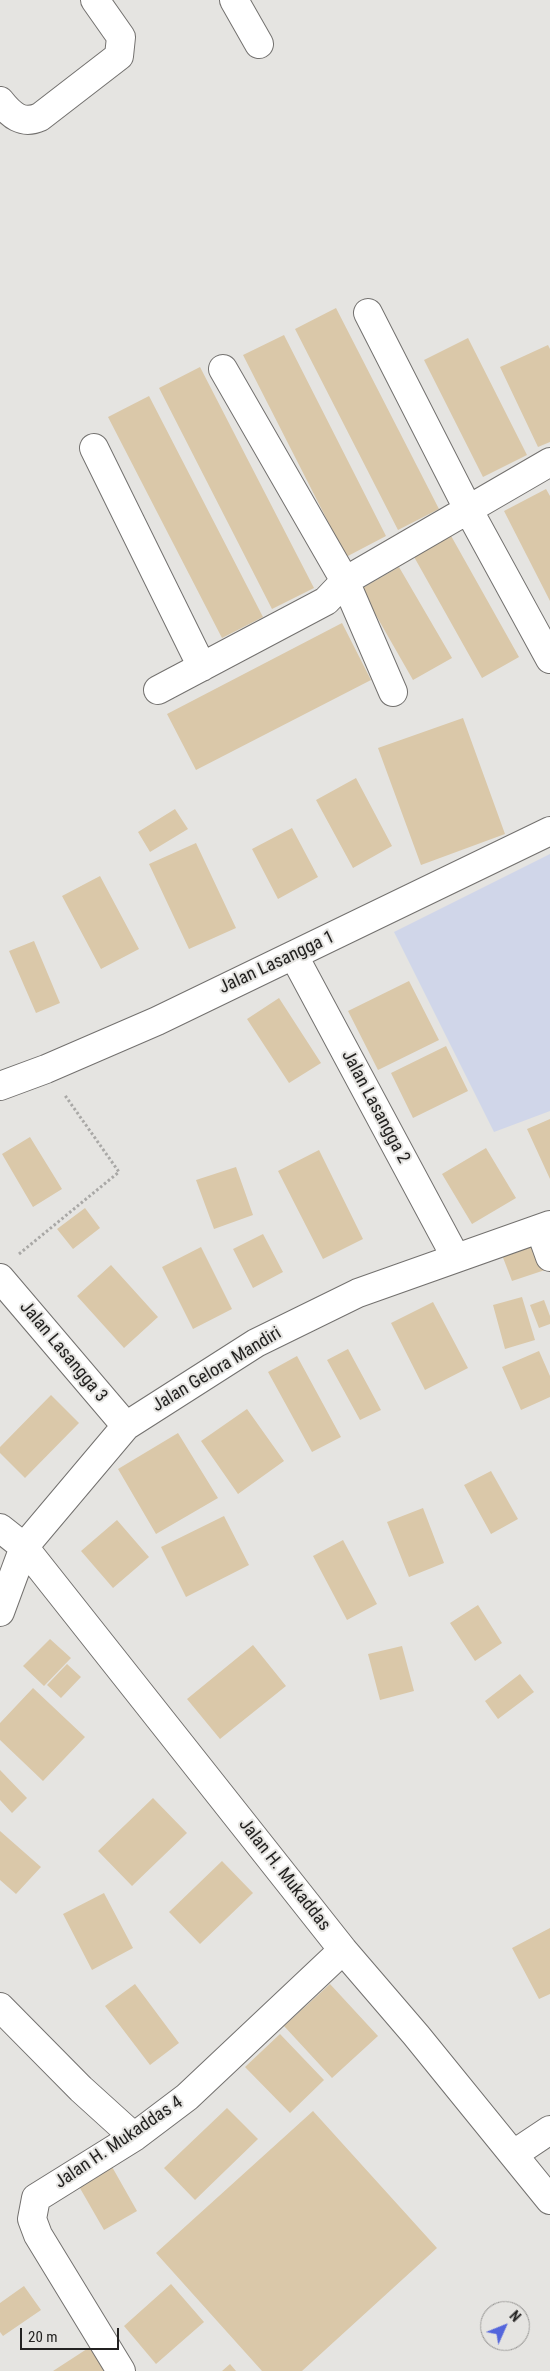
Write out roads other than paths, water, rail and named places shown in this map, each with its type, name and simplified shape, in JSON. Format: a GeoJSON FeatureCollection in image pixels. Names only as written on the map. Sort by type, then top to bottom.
{"type":"FeatureCollection","features":[{"type":"Feature","properties":{"kind":"street"},"geometry":{"type":"LineString","coordinates":[[0,101],[12,116],[32,121],[40,118],[119,56],[121,37],[95,0]]}},
{"type":"Feature","properties":{"kind":"street"},"geometry":{"type":"LineString","coordinates":[[234,0],[258,44]]}},
{"type":"Feature","properties":{"kind":"street"},"geometry":{"type":"LineString","coordinates":[[368,313],[468,509],[549,660]]}},
{"type":"Feature","properties":{"kind":"street"},"geometry":{"type":"LineString","coordinates":[[223,369],[345,581],[393,692]]}},
{"type":"Feature","properties":{"kind":"street"},"geometry":{"type":"LineString","coordinates":[[94,448],[202,667]]}},
{"type":"Feature","properties":{"kind":"street"},"geometry":{"type":"LineString","coordinates":[[158,690],[326,601],[345,581],[550,462]]}},
{"type":"Feature","properties":{"kind":"street","name":"Jalan Lasangga 1"},"geometry":{"type":"LineString","coordinates":[[0,1086],[46,1069],[157,1021],[550,831]]}},
{"type":"Feature","properties":{"kind":"street","name":"Jalan Lasangga 2"},"geometry":{"type":"LineString","coordinates":[[294,956],[456,1258]]}},
{"type":"Feature","properties":{"kind":"street"},"geometry":{"type":"LineString","coordinates":[[545,1227],[550,1257]]}},
{"type":"Feature","properties":{"kind":"street","name":"Jalan Gelora Mandiri"},"geometry":{"type":"LineString","coordinates":[[0,1612],[24,1547],[126,1426],[256,1342],[358,1293],[545,1227]]}},
{"type":"Feature","properties":{"kind":"street","name":"Jalan Lasangga 3"},"geometry":{"type":"LineString","coordinates":[[7,1268],[126,1426]]}},
{"type":"Feature","properties":{"kind":"street","name":"Jalan H. Mukaddas"},"geometry":{"type":"LineString","coordinates":[[0,1528],[24,1547],[343,1950],[514,2154],[550,2200]]}},
{"type":"Feature","properties":{"kind":"street","name":"Jalan H. Mukaddas 4"},"geometry":{"type":"LineString","coordinates":[[121,2371],[38,2235],[32,2219],[36,2198],[134,2137],[187,2097],[343,1950]]}},
{"type":"Feature","properties":{"kind":"street"},"geometry":{"type":"LineString","coordinates":[[0,2007],[81,2089],[134,2137]]}},
{"type":"Feature","properties":{"kind":"street"},"geometry":{"type":"LineString","coordinates":[[514,2154],[550,2130]]}}]}
